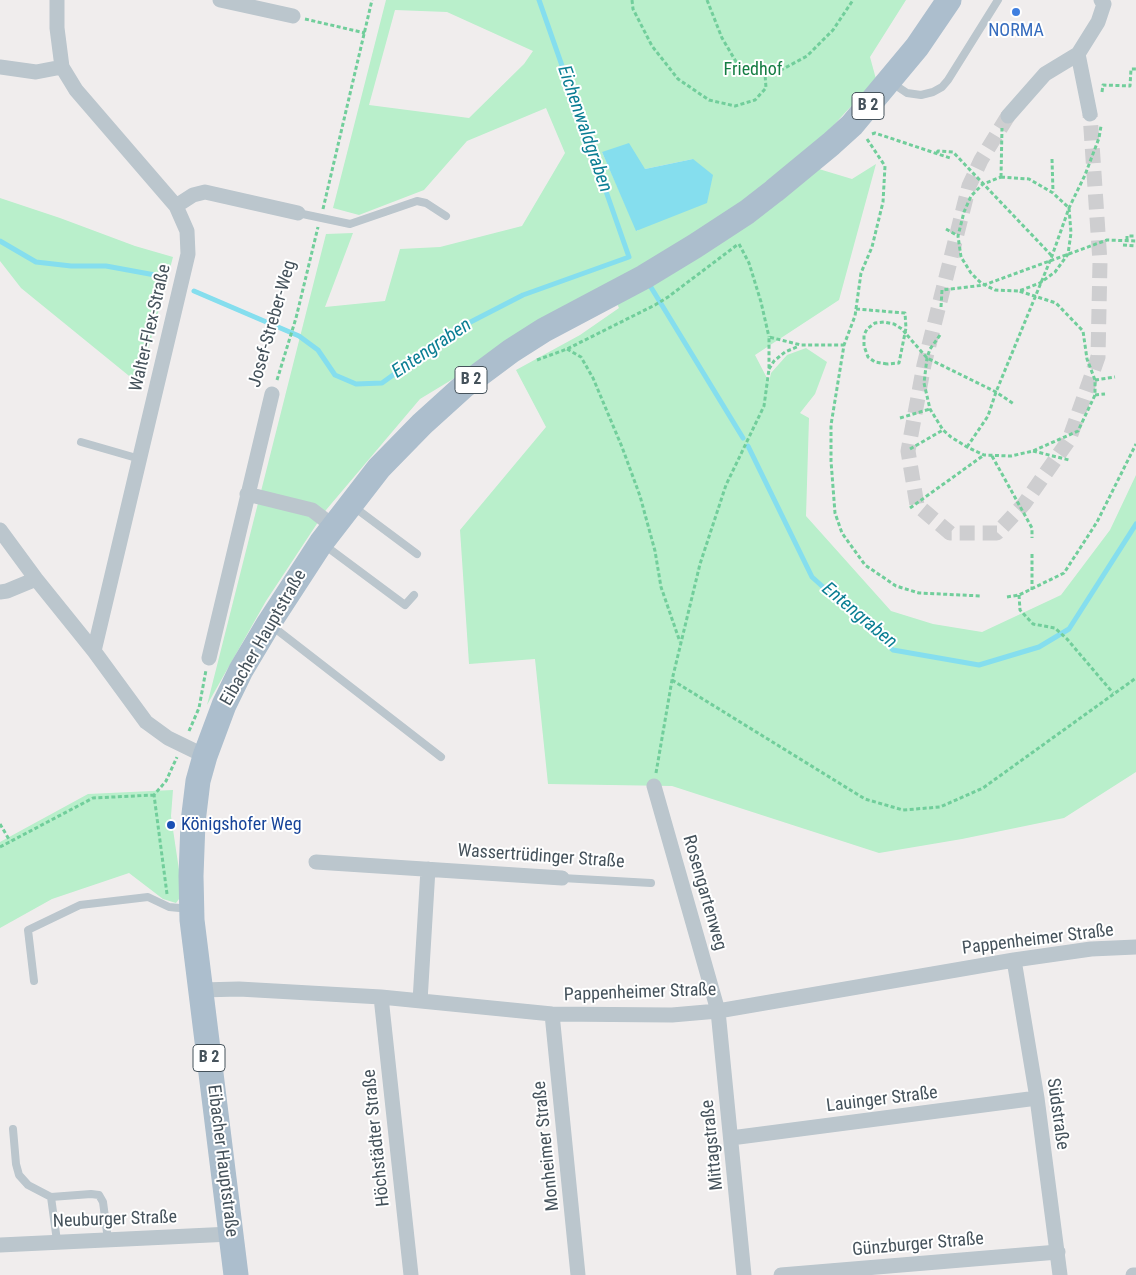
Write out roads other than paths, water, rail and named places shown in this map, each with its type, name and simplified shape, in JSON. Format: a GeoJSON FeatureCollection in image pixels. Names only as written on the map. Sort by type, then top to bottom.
{"type":"FeatureCollection","features":[{"type":"Feature","properties":{"kind":"main road","name":"B 2"},"geometry":{"type":"LineString","coordinates":[[890,81],[917,47],[949,0]]}},
{"type":"Feature","properties":{"kind":"main road","name":"Eibacher Hauptstraße"},"geometry":{"type":"LineString","coordinates":[[236,1275],[201,990],[192,910],[191,876],[193,822],[198,781],[205,756],[231,690],[269,623],[327,535],[379,468],[399,446],[464,386],[511,351],[532,337],[644,277],[718,232],[774,191],[852,125],[890,81]]}},
{"type":"Feature","properties":{"kind":"street","name":"Walter-Flex-Straße"},"geometry":{"type":"LineString","coordinates":[[57,0],[57,28],[62,67],[76,90],[176,206],[187,230],[188,254],[94,651]]}},
{"type":"Feature","properties":{"kind":"street"},"geometry":{"type":"LineString","coordinates":[[220,0],[292,16]]}},
{"type":"Feature","properties":{"kind":"street"},"geometry":{"type":"LineString","coordinates":[[1005,120],[1045,74],[1078,54],[1098,22],[1107,1]]}},
{"type":"Feature","properties":{"kind":"street"},"geometry":{"type":"LineString","coordinates":[[1078,54],[1090,114]]}},
{"type":"Feature","properties":{"kind":"street"},"geometry":{"type":"LineString","coordinates":[[0,67],[36,72],[62,67]]}},
{"type":"Feature","properties":{"kind":"street"},"geometry":{"type":"LineString","coordinates":[[176,206],[193,195],[205,192],[298,213]]}},
{"type":"Feature","properties":{"kind":"street","name":"Josef-Streber-Weg"},"geometry":{"type":"LineString","coordinates":[[209,658],[272,394]]}},
{"type":"Feature","properties":{"kind":"street"},"geometry":{"type":"LineString","coordinates":[[247,494],[312,510],[327,535]]}},
{"type":"Feature","properties":{"kind":"street"},"geometry":{"type":"LineString","coordinates":[[0,530],[36,579],[94,651],[146,722],[168,738],[205,756]]}},
{"type":"Feature","properties":{"kind":"street"},"geometry":{"type":"LineString","coordinates":[[0,592],[36,579]]}},
{"type":"Feature","properties":{"kind":"street","name":"Rosengartenweg"},"geometry":{"type":"LineString","coordinates":[[654,786],[718,1011]]}},
{"type":"Feature","properties":{"kind":"street","name":"Wassertrüdinger Straße"},"geometry":{"type":"LineString","coordinates":[[316,862],[562,878]]}},
{"type":"Feature","properties":{"kind":"street"},"geometry":{"type":"LineString","coordinates":[[420,1001],[428,869]]}},
{"type":"Feature","properties":{"kind":"street","name":"Pappenheimer Straße"},"geometry":{"type":"LineString","coordinates":[[201,990],[239,989],[381,997],[552,1014],[672,1015],[718,1011],[1014,960],[1091,949],[1136,947]]}},
{"type":"Feature","properties":{"kind":"street","name":"Südstraße"},"geometry":{"type":"LineString","coordinates":[[1014,960],[1037,1098],[1060,1275]]}},
{"type":"Feature","properties":{"kind":"street","name":"Höchstädter Straße"},"geometry":{"type":"LineString","coordinates":[[381,997],[411,1275]]}},
{"type":"Feature","properties":{"kind":"street","name":"Mittagstraße"},"geometry":{"type":"LineString","coordinates":[[718,1011],[744,1275]]}},
{"type":"Feature","properties":{"kind":"street","name":"Monheimer Straße"},"geometry":{"type":"LineString","coordinates":[[552,1014],[578,1275]]}},
{"type":"Feature","properties":{"kind":"street","name":"Lauinger Straße"},"geometry":{"type":"LineString","coordinates":[[731,1138],[1037,1098]]}},
{"type":"Feature","properties":{"kind":"street","name":"Neuburger Straße"},"geometry":{"type":"LineString","coordinates":[[0,1245],[231,1234]]}},
{"type":"Feature","properties":{"kind":"street","name":"Günzburger Straße"},"geometry":{"type":"LineString","coordinates":[[781,1275],[1058,1252]]}},
{"type":"Feature","properties":{"kind":"lane"},"geometry":{"type":"LineString","coordinates":[[890,81],[907,93],[920,95],[933,92],[942,86],[948,80],[998,0]]}},
{"type":"Feature","properties":{"kind":"lane"},"geometry":{"type":"LineString","coordinates":[[298,213],[350,224],[417,202],[426,203],[446,216]]}},
{"type":"Feature","properties":{"kind":"lane"},"geometry":{"type":"LineString","coordinates":[[81,442],[140,459]]}},
{"type":"Feature","properties":{"kind":"lane"},"geometry":{"type":"LineString","coordinates":[[350,504],[416,554]]}},
{"type":"Feature","properties":{"kind":"lane"},"geometry":{"type":"LineString","coordinates":[[327,535],[405,605],[414,594]]}},
{"type":"Feature","properties":{"kind":"lane"},"geometry":{"type":"LineString","coordinates":[[269,623],[441,757]]}},
{"type":"Feature","properties":{"kind":"lane","name":"Wassertrüdinger Straße"},"geometry":{"type":"LineString","coordinates":[[562,878],[651,883]]}},
{"type":"Feature","properties":{"kind":"lane"},"geometry":{"type":"LineString","coordinates":[[34,981],[28,930],[80,905],[148,897],[169,907],[192,910]]}},
{"type":"Feature","properties":{"kind":"lane"},"geometry":{"type":"LineString","coordinates":[[13,1128],[16,1164],[20,1175],[28,1185],[51,1197],[99,1195],[103,1202],[108,1240]]}},
{"type":"Feature","properties":{"kind":"lane"},"geometry":{"type":"LineString","coordinates":[[51,1197],[57,1241]]}},
{"type":"Feature","properties":{"kind":"water"},"geometry":{"type":"Polygon","coordinates":[[[629,143],[645,169],[693,159],[713,175],[707,203],[636,231],[602,152],[629,143]]]}},
{"type":"Feature","properties":{"kind":"waterway","name":"Entengraben"},"geometry":{"type":"LineString","coordinates":[[194,291],[299,336],[318,350],[335,375],[356,384],[382,383],[455,330],[523,295],[629,257],[539,0]]}},
{"type":"Feature","properties":{"kind":"waterway","name":"Entengraben"},"geometry":{"type":"LineString","coordinates":[[0,241],[36,262],[71,266],[106,266],[155,275]]}},
{"type":"Feature","properties":{"kind":"waterway","name":"Entengraben"},"geometry":{"type":"LineString","coordinates":[[649,284],[743,438]]}},
{"type":"Feature","properties":{"kind":"waterway","name":"Entengraben"},"geometry":{"type":"LineString","coordinates":[[748,446],[812,577],[893,650],[979,665],[1039,647],[1069,629],[1136,524]]}},
{"type":"Feature","properties":{"kind":"tunnel"},"geometry":{"type":"LineString","coordinates":[[1008,116],[981,160],[969,186],[924,365],[908,451],[917,505],[950,533],[997,533],[1024,504],[1069,440],[1098,357],[1100,262],[1090,114]]}},
{"type":"Feature","properties":{"kind":"place","name":"NORMA"},"geometry":{"type":"Point","coordinates":[1016,12]}},
{"type":"Feature","properties":{"kind":"place","name":"Königshofer Weg"},"geometry":{"type":"Point","coordinates":[171,825]}},
{"type":"Feature","properties":{"kind":"park label","name":"Friedhof"},"geometry":{"type":"Point","coordinates":[753,70]}},
{"type":"Feature","properties":{"kind":"water label","name":"Eichenwaldgraben"},"geometry":{"type":"Point","coordinates":[584,129]}}]}
